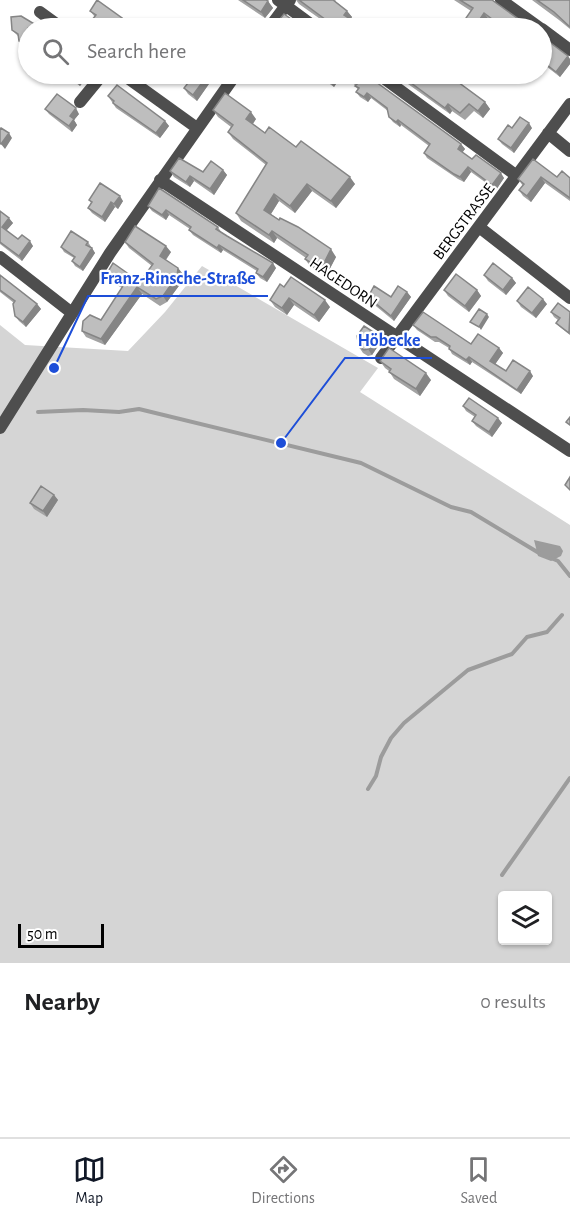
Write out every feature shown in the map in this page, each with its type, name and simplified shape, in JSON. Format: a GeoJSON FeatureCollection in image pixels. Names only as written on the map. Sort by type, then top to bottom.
{"type":"FeatureCollection","features":[{"type":"Feature","properties":{"kind":"street"},"geometry":{"type":"LineString","coordinates":[[501,0],[526,18]]}},
{"type":"Feature","properties":{"kind":"street"},"geometry":{"type":"LineString","coordinates":[[275,18],[284,2],[304,18]]}},
{"type":"Feature","properties":{"kind":"street"},"geometry":{"type":"LineString","coordinates":[[40,12],[48,18]]}},
{"type":"Feature","properties":{"kind":"street"},"geometry":{"type":"LineString","coordinates":[[552,37],[570,50]]}},
{"type":"Feature","properties":{"kind":"street"},"geometry":{"type":"LineString","coordinates":[[80,102],[95,84]]}},
{"type":"Feature","properties":{"kind":"street"},"geometry":{"type":"LineString","coordinates":[[136,84],[197,128]]}},
{"type":"Feature","properties":{"kind":"street"},"geometry":{"type":"LineString","coordinates":[[0,428],[72,313],[160,180],[229,84]]}},
{"type":"Feature","properties":{"kind":"street"},"geometry":{"type":"LineString","coordinates":[[392,84],[517,176]]}},
{"type":"Feature","properties":{"kind":"street","name":"BERGSTRASSE"},"geometry":{"type":"LineString","coordinates":[[381,358],[570,104]]}},
{"type":"Feature","properties":{"kind":"street"},"geometry":{"type":"LineString","coordinates":[[548,133],[570,151]]}},
{"type":"Feature","properties":{"kind":"street","name":"HAGEDORN"},"geometry":{"type":"LineString","coordinates":[[160,180],[570,451]]}},
{"type":"Feature","properties":{"kind":"street"},"geometry":{"type":"LineString","coordinates":[[480,227],[570,297]]}},
{"type":"Feature","properties":{"kind":"street"},"geometry":{"type":"LineString","coordinates":[[0,257],[72,313]]}},
{"type":"Feature","properties":{"kind":"shaded area"},"geometry":{"type":"Polygon","coordinates":[[[202,266],[378,368],[360,392],[570,525],[570,963],[0,963],[0,325],[25,345],[128,351],[165,312],[202,266]]]}},
{"type":"Feature","properties":{"kind":"shaded area"},"geometry":{"type":"Polygon","coordinates":[[[534,540],[560,546],[563,551],[561,556],[551,561],[538,556],[534,540]]]}},
{"type":"Feature","properties":{"kind":"building"},"geometry":{"type":"Polygon","coordinates":[[[97,0],[122,18],[94,18],[96,15],[90,11],[97,0]]]}},
{"type":"Feature","properties":{"kind":"building"},"geometry":{"type":"Polygon","coordinates":[[[243,0],[266,0],[268,1],[261,12],[243,0]]]}},
{"type":"Feature","properties":{"kind":"building"},"geometry":{"type":"Polygon","coordinates":[[[299,0],[333,0],[347,11],[344,15],[349,18],[323,18],[299,0]]]}},
{"type":"Feature","properties":{"kind":"building"},"geometry":{"type":"Polygon","coordinates":[[[460,0],[492,0],[517,18],[491,18],[484,13],[481,18],[466,18],[473,8],[460,0]]]}},
{"type":"Feature","properties":{"kind":"building"},"geometry":{"type":"Polygon","coordinates":[[[537,0],[570,0],[570,27],[554,12],[537,0]]]}},
{"type":"Feature","properties":{"kind":"building"},"geometry":{"type":"Polygon","coordinates":[[[11,17],[24,18],[18,18],[18,34],[12,30],[11,17]]]}},
{"type":"Feature","properties":{"kind":"building"},"geometry":{"type":"Polygon","coordinates":[[[552,44],[568,56],[556,72],[552,69],[552,44]]]}},
{"type":"Feature","properties":{"kind":"building"},"geometry":{"type":"Polygon","coordinates":[[[187,84],[201,84],[193,95],[184,88],[187,84]]]}},
{"type":"Feature","properties":{"kind":"building"},"geometry":{"type":"Polygon","coordinates":[[[357,84],[379,84],[461,144],[458,149],[472,159],[476,155],[501,173],[492,185],[468,167],[460,177],[454,174],[424,153],[430,144],[398,120],[396,122],[389,117],[387,108],[367,93],[364,97],[356,92],[359,88],[355,86],[357,84]]]}},
{"type":"Feature","properties":{"kind":"building"},"geometry":{"type":"Polygon","coordinates":[[[413,84],[461,84],[485,102],[478,111],[469,104],[460,113],[448,104],[445,108],[413,84]]]}},
{"type":"Feature","properties":{"kind":"building"},"geometry":{"type":"Polygon","coordinates":[[[117,85],[165,121],[156,133],[113,103],[114,101],[108,96],[117,85]]]}},
{"type":"Feature","properties":{"kind":"building"},"geometry":{"type":"Polygon","coordinates":[[[225,93],[251,112],[246,119],[265,133],[269,127],[296,147],[301,141],[350,177],[331,201],[307,184],[290,206],[274,194],[264,210],[279,220],[280,218],[298,227],[331,249],[321,269],[305,259],[308,255],[272,231],[269,235],[236,213],[267,163],[228,132],[233,125],[213,110],[225,93]]]}},
{"type":"Feature","properties":{"kind":"building"},"geometry":{"type":"Polygon","coordinates":[[[57,94],[76,108],[70,116],[74,119],[69,126],[45,109],[57,94]]]}},
{"type":"Feature","properties":{"kind":"building"},"geometry":{"type":"Polygon","coordinates":[[[520,117],[529,123],[511,148],[498,139],[508,125],[512,128],[520,117]]]}},
{"type":"Feature","properties":{"kind":"building"},"geometry":{"type":"Polygon","coordinates":[[[1,128],[9,133],[1,144],[0,130],[1,128]]]}},
{"type":"Feature","properties":{"kind":"building"},"geometry":{"type":"Polygon","coordinates":[[[179,158],[203,172],[211,161],[223,170],[210,189],[190,176],[186,182],[170,171],[179,158]]]}},
{"type":"Feature","properties":{"kind":"building"},"geometry":{"type":"Polygon","coordinates":[[[533,159],[557,177],[562,171],[570,178],[570,198],[541,177],[527,196],[519,190],[524,184],[518,179],[533,159]]]}},
{"type":"Feature","properties":{"kind":"building"},"geometry":{"type":"Polygon","coordinates":[[[100,183],[120,196],[114,204],[111,202],[102,217],[88,208],[92,202],[89,200],[100,183]]]}},
{"type":"Feature","properties":{"kind":"building"},"geometry":{"type":"Polygon","coordinates":[[[159,188],[218,227],[216,229],[273,263],[263,277],[256,273],[258,269],[219,245],[217,248],[189,230],[191,227],[166,210],[162,215],[148,206],[159,188]]]}},
{"type":"Feature","properties":{"kind":"building"},"geometry":{"type":"Polygon","coordinates":[[[0,211],[9,218],[2,227],[18,239],[22,235],[30,241],[19,256],[0,242],[0,211]]]}},
{"type":"Feature","properties":{"kind":"building"},"geometry":{"type":"Polygon","coordinates":[[[135,226],[166,246],[160,256],[178,268],[177,276],[163,296],[156,299],[137,287],[101,339],[82,331],[83,321],[90,315],[101,320],[123,286],[106,275],[113,263],[140,282],[153,264],[125,242],[135,226]]]}},
{"type":"Feature","properties":{"kind":"building"},"geometry":{"type":"Polygon","coordinates":[[[71,231],[88,242],[86,245],[92,248],[80,267],[72,261],[75,257],[61,247],[71,231]]]}},
{"type":"Feature","properties":{"kind":"building"},"geometry":{"type":"Polygon","coordinates":[[[493,263],[512,278],[503,290],[484,275],[493,263]]]}},
{"type":"Feature","properties":{"kind":"building"},"geometry":{"type":"Polygon","coordinates":[[[456,274],[477,290],[465,306],[444,290],[456,274]]]}},
{"type":"Feature","properties":{"kind":"building"},"geometry":{"type":"Polygon","coordinates":[[[0,275],[37,304],[23,322],[15,316],[13,304],[15,301],[0,290],[0,275]]]}},
{"type":"Feature","properties":{"kind":"building"},"geometry":{"type":"Polygon","coordinates":[[[291,277],[325,300],[314,315],[289,298],[282,308],[270,300],[280,284],[284,287],[291,277]]]}},
{"type":"Feature","properties":{"kind":"building"},"geometry":{"type":"Polygon","coordinates":[[[374,286],[391,297],[398,286],[407,292],[391,316],[368,297],[374,286]]]}},
{"type":"Feature","properties":{"kind":"building"},"geometry":{"type":"Polygon","coordinates":[[[528,287],[543,299],[532,313],[517,301],[528,287]]]}},
{"type":"Feature","properties":{"kind":"building"},"geometry":{"type":"Polygon","coordinates":[[[558,303],[570,312],[569,333],[556,323],[560,318],[551,312],[558,303]]]}},
{"type":"Feature","properties":{"kind":"building"},"geometry":{"type":"Polygon","coordinates":[[[479,309],[487,314],[479,327],[470,322],[479,309]]]}},
{"type":"Feature","properties":{"kind":"building"},"geometry":{"type":"Polygon","coordinates":[[[423,312],[471,344],[478,334],[499,348],[490,361],[506,371],[513,360],[530,371],[517,390],[469,357],[466,360],[449,349],[450,346],[413,325],[423,312]]]}},
{"type":"Feature","properties":{"kind":"building"},"geometry":{"type":"Polygon","coordinates":[[[364,326],[378,335],[368,349],[364,350],[359,347],[357,336],[364,326]]]}},
{"type":"Feature","properties":{"kind":"building"},"geometry":{"type":"Polygon","coordinates":[[[389,348],[426,373],[416,389],[389,372],[391,369],[380,361],[389,348]]]}},
{"type":"Feature","properties":{"kind":"building"},"geometry":{"type":"Polygon","coordinates":[[[469,398],[498,418],[489,432],[472,421],[476,415],[463,406],[469,398]]]}},
{"type":"Feature","properties":{"kind":"building"},"geometry":{"type":"Polygon","coordinates":[[[570,477],[570,490],[565,485],[570,477]]]}},
{"type":"Feature","properties":{"kind":"building"},"geometry":{"type":"Polygon","coordinates":[[[41,486],[54,495],[43,511],[30,503],[41,486]]]}},
{"type":"Feature","properties":{"kind":"waterway"},"geometry":{"type":"LineString","coordinates":[[38,412],[83,410],[119,412],[139,409],[361,463],[451,507],[471,512],[539,553]]}},
{"type":"Feature","properties":{"kind":"waterway"},"geometry":{"type":"LineString","coordinates":[[551,558],[558,561],[570,576]]}},
{"type":"Feature","properties":{"kind":"waterway"},"geometry":{"type":"LineString","coordinates":[[368,789],[376,776],[381,757],[391,738],[404,723],[468,670],[512,654],[527,637],[547,632],[562,615]]}},
{"type":"Feature","properties":{"kind":"waterway"},"geometry":{"type":"LineString","coordinates":[[502,875],[570,778]]}},
{"type":"Feature","properties":{"kind":"place","name":"Franz-Rinsche-Straße"},"geometry":{"type":"Point","coordinates":[54,368]}},
{"type":"Feature","properties":{"kind":"place","name":"Höbecke"},"geometry":{"type":"Point","coordinates":[281,443]}}]}
